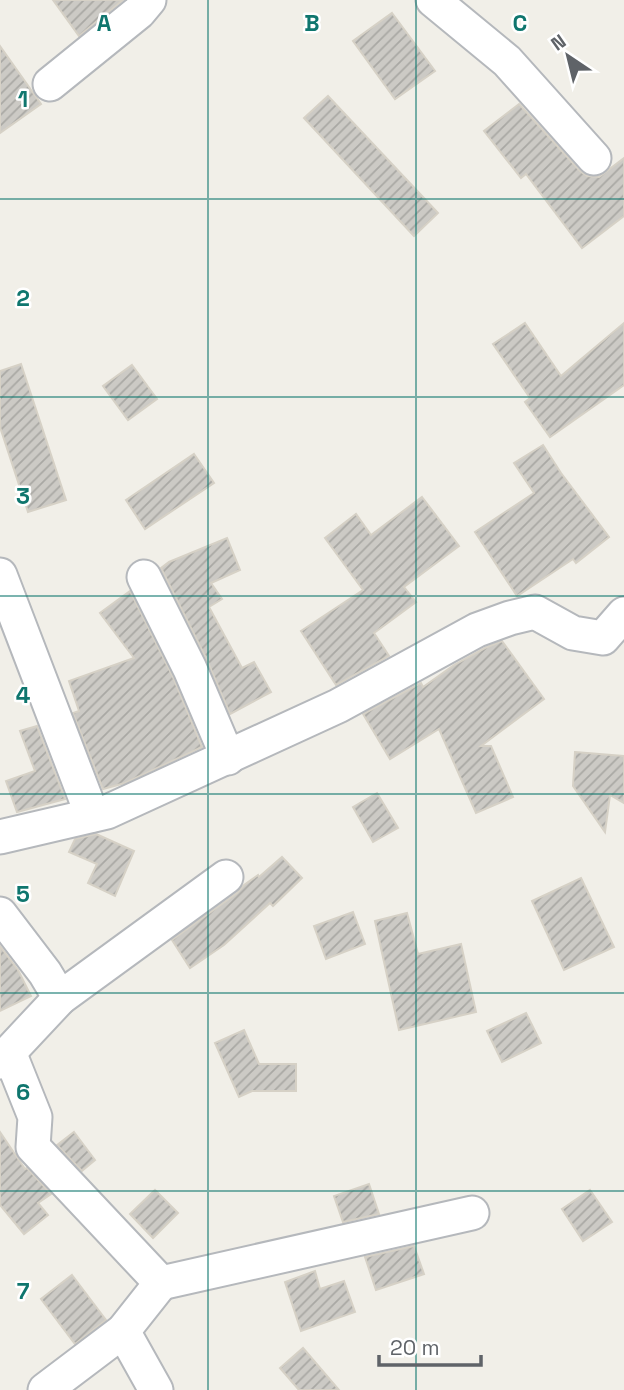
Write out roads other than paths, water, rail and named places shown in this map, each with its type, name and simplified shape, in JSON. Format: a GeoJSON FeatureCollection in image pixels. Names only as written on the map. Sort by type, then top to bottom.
{"type":"FeatureCollection","features":[{"type":"Feature","properties":{"kind":"street"},"geometry":{"type":"LineString","coordinates":[[50,84],[139,12],[149,0]]}},
{"type":"Feature","properties":{"kind":"street"},"geometry":{"type":"LineString","coordinates":[[433,0],[507,61],[594,158]]}},
{"type":"Feature","properties":{"kind":"street"},"geometry":{"type":"LineString","coordinates":[[0,575],[92,815]]}},
{"type":"Feature","properties":{"kind":"street"},"geometry":{"type":"LineString","coordinates":[[144,577],[190,668],[228,758]]}},
{"type":"Feature","properties":{"kind":"street"},"geometry":{"type":"LineString","coordinates":[[0,837],[107,812],[338,706],[477,630],[499,622],[535,612],[573,633],[603,638],[624,614]]}},
{"type":"Feature","properties":{"kind":"street"},"geometry":{"type":"LineString","coordinates":[[161,1283],[33,1147],[35,1117],[5,1057],[60,998],[226,877]]}},
{"type":"Feature","properties":{"kind":"street"},"geometry":{"type":"LineString","coordinates":[[0,914],[45,973],[60,998]]}},
{"type":"Feature","properties":{"kind":"street"},"geometry":{"type":"LineString","coordinates":[[45,1390],[123,1331],[161,1283],[472,1213]]}},
{"type":"Feature","properties":{"kind":"street"},"geometry":{"type":"LineString","coordinates":[[123,1331],[156,1390]]}}]}
